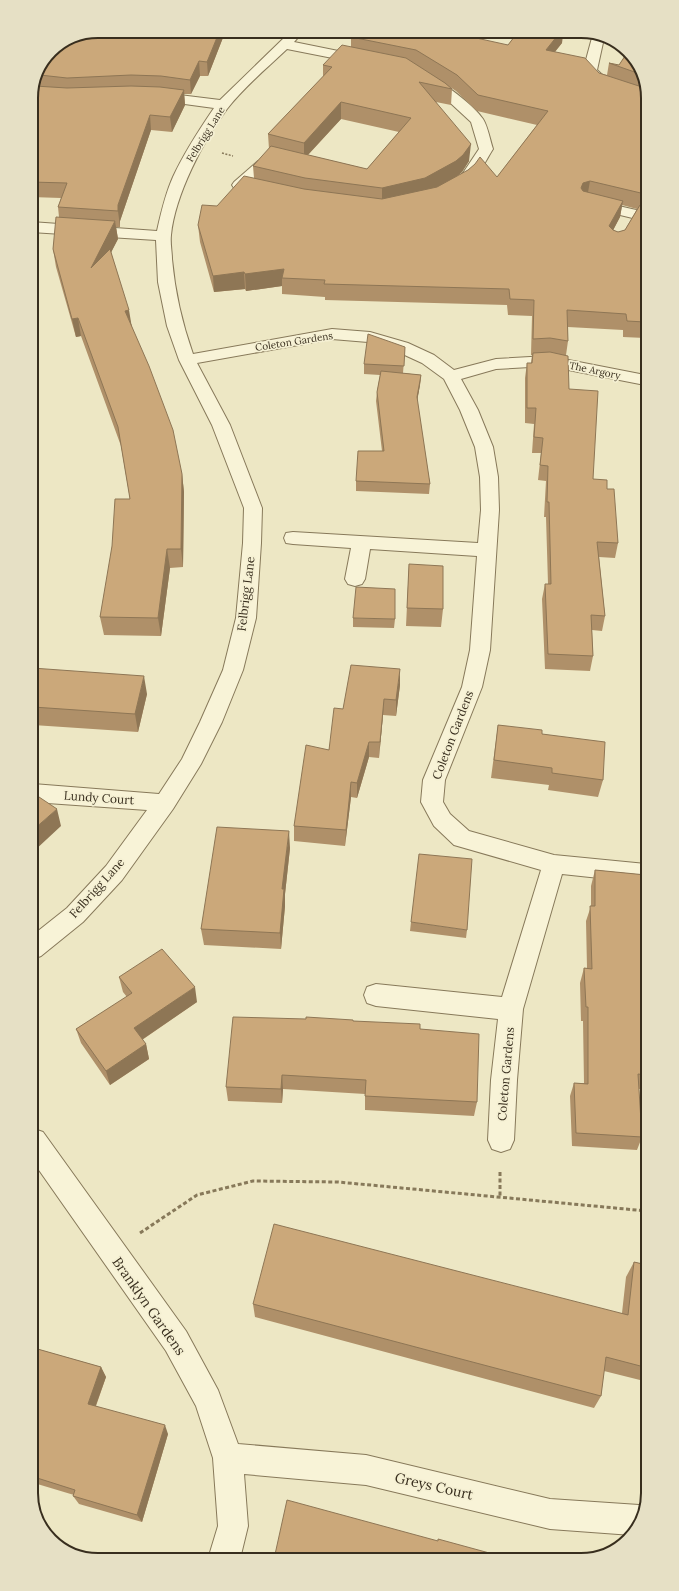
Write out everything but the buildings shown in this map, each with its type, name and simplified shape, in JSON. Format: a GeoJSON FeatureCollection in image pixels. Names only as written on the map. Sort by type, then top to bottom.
{"type":"FeatureCollection","features":[{"type":"Feature","properties":{"kind":"street"},"geometry":{"type":"LineString","coordinates":[[290,39],[373,62]]}},
{"type":"Feature","properties":{"kind":"street","name":"Felbrigg Lane"},"geometry":{"type":"LineString","coordinates":[[38,945],[75,915],[114,873],[165,803],[194,757],[233,670],[246,618],[252,543],[253,508],[221,425],[187,360],[175,326],[166,282],[163,236],[170,204],[180,177],[196,146],[223,105],[290,39]]}},
{"type":"Feature","properties":{"kind":"street"},"geometry":{"type":"LineString","coordinates":[[597,41],[590,71],[602,84],[616,90]]}},
{"type":"Feature","properties":{"kind":"street"},"geometry":{"type":"LineString","coordinates":[[417,74],[450,94],[477,121],[486,149],[468,176],[449,189]]}},
{"type":"Feature","properties":{"kind":"street"},"geometry":{"type":"LineString","coordinates":[[140,95],[162,96],[223,105]]}},
{"type":"Feature","properties":{"kind":"street"},"geometry":{"type":"LineString","coordinates":[[228,196],[263,164]]}},
{"type":"Feature","properties":{"kind":"street"},"geometry":{"type":"LineString","coordinates":[[239,185],[268,192]]}},
{"type":"Feature","properties":{"kind":"street"},"geometry":{"type":"LineString","coordinates":[[587,203],[638,216]]}},
{"type":"Feature","properties":{"kind":"street"},"geometry":{"type":"LineString","coordinates":[[624,228],[638,216]]}},
{"type":"Feature","properties":{"kind":"street"},"geometry":{"type":"LineString","coordinates":[[38,227],[163,236]]}},
{"type":"Feature","properties":{"kind":"street","name":"Coleton Gardens"},"geometry":{"type":"LineString","coordinates":[[187,360],[332,334],[370,337],[402,347],[428,359],[451,376],[469,410],[484,447],[489,478],[490,510],[480,650],[472,687],[434,780],[432,802],[442,820],[462,838],[554,864],[641,873]]}},
{"type":"Feature","properties":{"kind":"street","name":"The Argory"},"geometry":{"type":"LineString","coordinates":[[451,376],[496,364],[548,360],[641,379]]}},
{"type":"Feature","properties":{"kind":"street"},"geometry":{"type":"LineString","coordinates":[[293,538],[486,550]]}},
{"type":"Feature","properties":{"kind":"street"},"geometry":{"type":"LineString","coordinates":[[355,579],[362,542]]}},
{"type":"Feature","properties":{"kind":"street","name":"Lundy Court"},"geometry":{"type":"LineString","coordinates":[[38,793],[165,803]]}},
{"type":"Feature","properties":{"kind":"street","name":"Coleton Gardens"},"geometry":{"type":"LineString","coordinates":[[500,1140],[511,1009],[554,864]]}},
{"type":"Feature","properties":{"kind":"street"},"geometry":{"type":"LineString","coordinates":[[376,995],[511,1009]]}},
{"type":"Feature","properties":{"kind":"street","name":"Branklyn Gardens"},"geometry":{"type":"LineString","coordinates":[[38,1147],[176,1341],[208,1400],[228,1458],[233,1526],[226,1553]]}},
{"type":"Feature","properties":{"kind":"street","name":"Greys Court"},"geometry":{"type":"LineString","coordinates":[[228,1458],[366,1470],[550,1514],[635,1520]]}},
{"type":"Feature","properties":{"kind":"path"},"geometry":{"type":"LineString","coordinates":[[196,146],[263,164]]}},
{"type":"Feature","properties":{"kind":"path"},"geometry":{"type":"LineString","coordinates":[[112,1252],[197,1195],[253,1181],[338,1182],[641,1210]]}}]}
